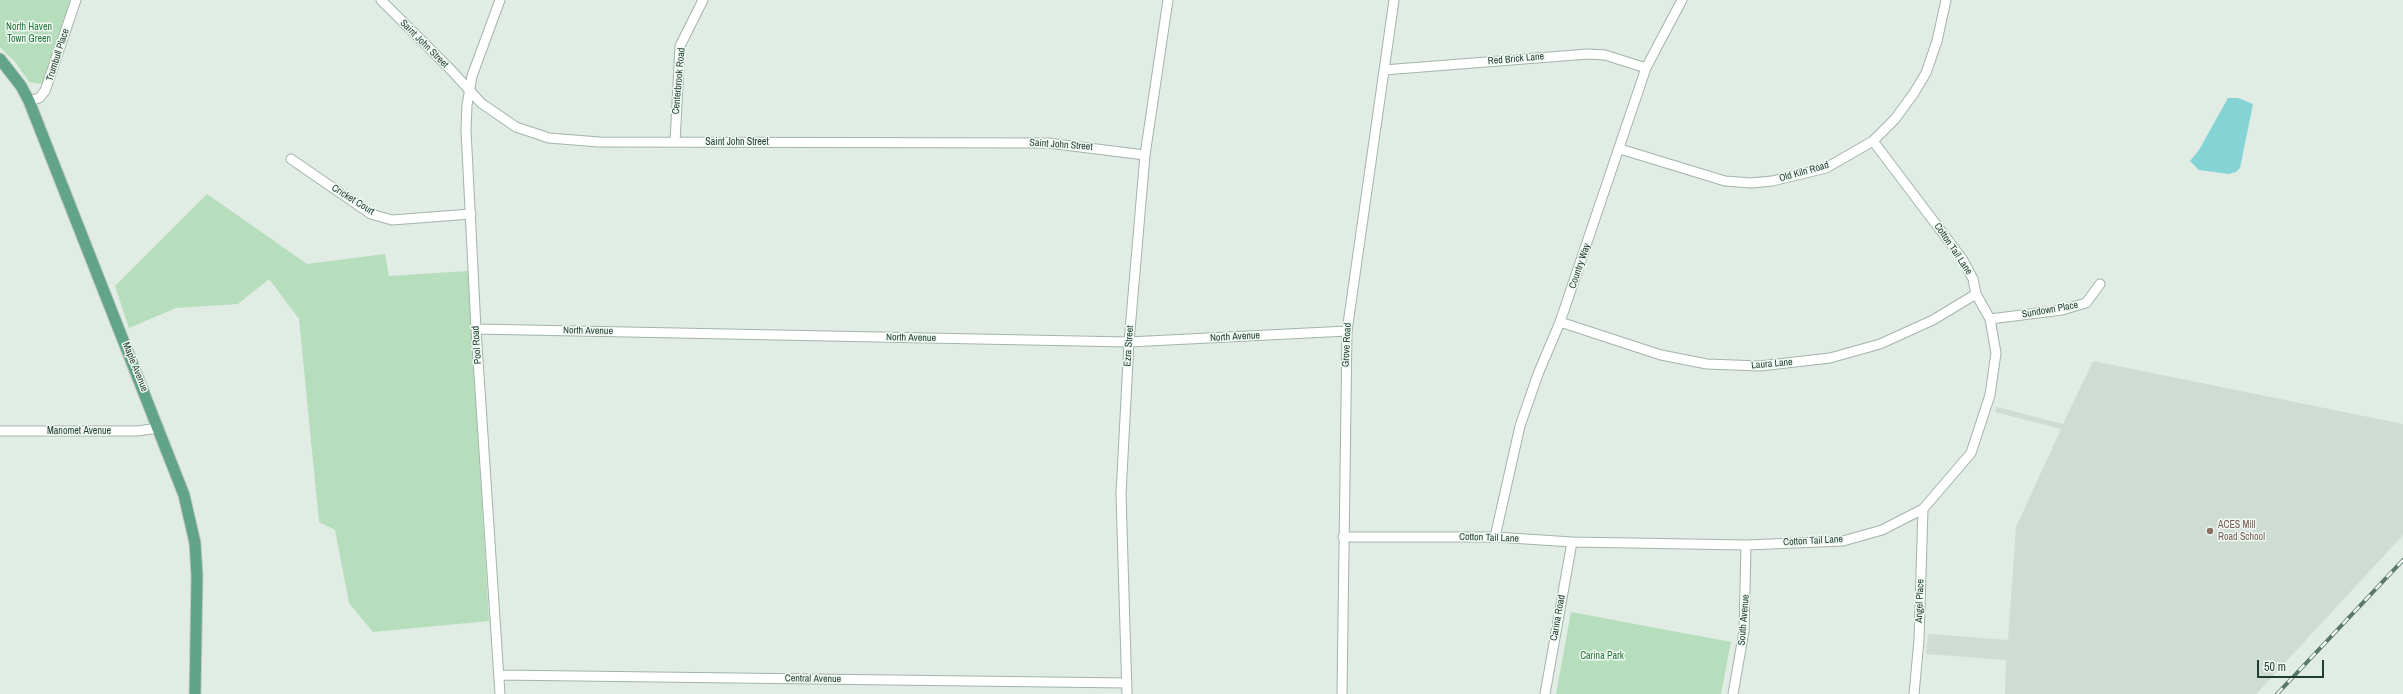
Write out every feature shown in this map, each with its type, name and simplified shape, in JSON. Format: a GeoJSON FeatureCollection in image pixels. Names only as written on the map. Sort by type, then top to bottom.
{"type":"FeatureCollection","features":[{"type":"Feature","properties":{"kind":"main road","name":"Maple Avenue"},"geometry":{"type":"LineString","coordinates":[[0,59],[21,86],[29,101],[159,428],[184,495],[195,543],[197,576],[195,694]]}},
{"type":"Feature","properties":{"kind":"street","name":"Trumbull Place"},"geometry":{"type":"LineString","coordinates":[[29,101],[38,98],[45,91],[76,0]]}},
{"type":"Feature","properties":{"kind":"street","name":"Saint John Street"},"geometry":{"type":"LineString","coordinates":[[381,0],[481,104],[501,118],[523,130],[542,137],[578,141],[1048,143],[1145,155]]}},
{"type":"Feature","properties":{"kind":"street","name":"Pool Road"},"geometry":{"type":"LineString","coordinates":[[500,0],[475,64],[469,91],[466,130],[476,329],[500,694]]}},
{"type":"Feature","properties":{"kind":"street","name":"Centerbrook Road"},"geometry":{"type":"LineString","coordinates":[[675,142],[680,46],[703,0]]}},
{"type":"Feature","properties":{"kind":"street","name":"Ezra Street"},"geometry":{"type":"LineString","coordinates":[[1127,694],[1121,494],[1129,342],[1145,155],[1168,0]]}},
{"type":"Feature","properties":{"kind":"street","name":"Grove Road"},"geometry":{"type":"LineString","coordinates":[[1342,694],[1347,331],[1394,0]]}},
{"type":"Feature","properties":{"kind":"street","name":"Country Way"},"geometry":{"type":"LineString","coordinates":[[1495,537],[1520,426],[1538,374],[1560,322],[1646,68],[1682,0]]}},
{"type":"Feature","properties":{"kind":"street","name":"Old Kiln Road"},"geometry":{"type":"LineString","coordinates":[[1620,148],[1708,177],[1751,183],[1798,176],[1826,168],[1873,141],[1894,119],[1926,73],[1937,41],[1946,0]]}},
{"type":"Feature","properties":{"kind":"street","name":"Red Brick Lane"},"geometry":{"type":"LineString","coordinates":[[1384,70],[1588,54],[1605,55],[1646,68]]}},
{"type":"Feature","properties":{"kind":"street","name":"Cotton Tail Lane"},"geometry":{"type":"LineString","coordinates":[[1343,537],[1495,537],[1572,542],[1746,545],[1843,541],[1882,530],[1923,509],[1971,453],[1990,395],[1996,353],[1990,319],[1976,294],[1973,279],[1963,260],[1873,141]]}},
{"type":"Feature","properties":{"kind":"street","name":"Cricket Court"},"geometry":{"type":"LineString","coordinates":[[291,159],[371,214],[392,220],[470,214]]}},
{"type":"Feature","properties":{"kind":"street","name":"Sundown Place"},"geometry":{"type":"LineString","coordinates":[[1990,319],[2062,310],[2086,303],[2100,284]]}},
{"type":"Feature","properties":{"kind":"street","name":"Laura Lane"},"geometry":{"type":"LineString","coordinates":[[1560,322],[1661,355],[1707,364],[1760,366],[1830,358],[1880,344],[1933,320],[1976,294]]}},
{"type":"Feature","properties":{"kind":"street","name":"North Avenue"},"geometry":{"type":"LineString","coordinates":[[476,329],[1129,342],[1347,331]]}},
{"type":"Feature","properties":{"kind":"street","name":"Manomet Avenue"},"geometry":{"type":"LineString","coordinates":[[0,431],[137,431],[159,428]]}},
{"type":"Feature","properties":{"kind":"street","name":"Angel Place"},"geometry":{"type":"LineString","coordinates":[[1914,694],[1919,640],[1923,509]]}},
{"type":"Feature","properties":{"kind":"street","name":"Carina Road"},"geometry":{"type":"LineString","coordinates":[[1545,694],[1572,542]]}},
{"type":"Feature","properties":{"kind":"street","name":"South Avenue"},"geometry":{"type":"LineString","coordinates":[[1733,694],[1744,631],[1746,545]]}},
{"type":"Feature","properties":{"kind":"street","name":"Central Avenue"},"geometry":{"type":"LineString","coordinates":[[498,675],[1127,683]]}},
{"type":"Feature","properties":{"kind":"shaded area","name":"ACES Mill Road School"},"geometry":{"type":"Polygon","coordinates":[[[2093,361],[2403,424],[2403,535],[2256,694],[2005,694],[2006,660],[1926,654],[1928,634],[2008,640],[2016,527],[2061,429],[1995,412],[1997,407],[2063,424],[2093,361]]]}},
{"type":"Feature","properties":{"kind":"green space","name":"North Haven Town Green"},"geometry":{"type":"Polygon","coordinates":[[[0,0],[70,0],[44,82],[41,84],[29,82],[16,63],[0,47],[0,0]]]}},
{"type":"Feature","properties":{"kind":"green space"},"geometry":{"type":"Polygon","coordinates":[[[207,194],[307,264],[385,254],[389,276],[468,271],[489,621],[373,632],[349,603],[335,530],[319,522],[299,319],[269,279],[238,304],[176,308],[129,328],[115,286],[207,194]]]}},
{"type":"Feature","properties":{"kind":"green space","name":"Carina Park"},"geometry":{"type":"Polygon","coordinates":[[[1571,612],[1731,642],[1721,694],[1556,694],[1571,612]]]}},
{"type":"Feature","properties":{"kind":"water"},"geometry":{"type":"Polygon","coordinates":[[[2228,98],[2238,98],[2253,104],[2240,168],[2236,172],[2229,174],[2199,170],[2190,161],[2199,150],[2228,98]]]}},
{"type":"Feature","properties":{"kind":"railway"},"geometry":{"type":"LineString","coordinates":[[2277,694],[2403,560]]}},
{"type":"Feature","properties":{"kind":"place","name":"ACES Mill Road School"},"geometry":{"type":"Point","coordinates":[2210,531]}}]}
